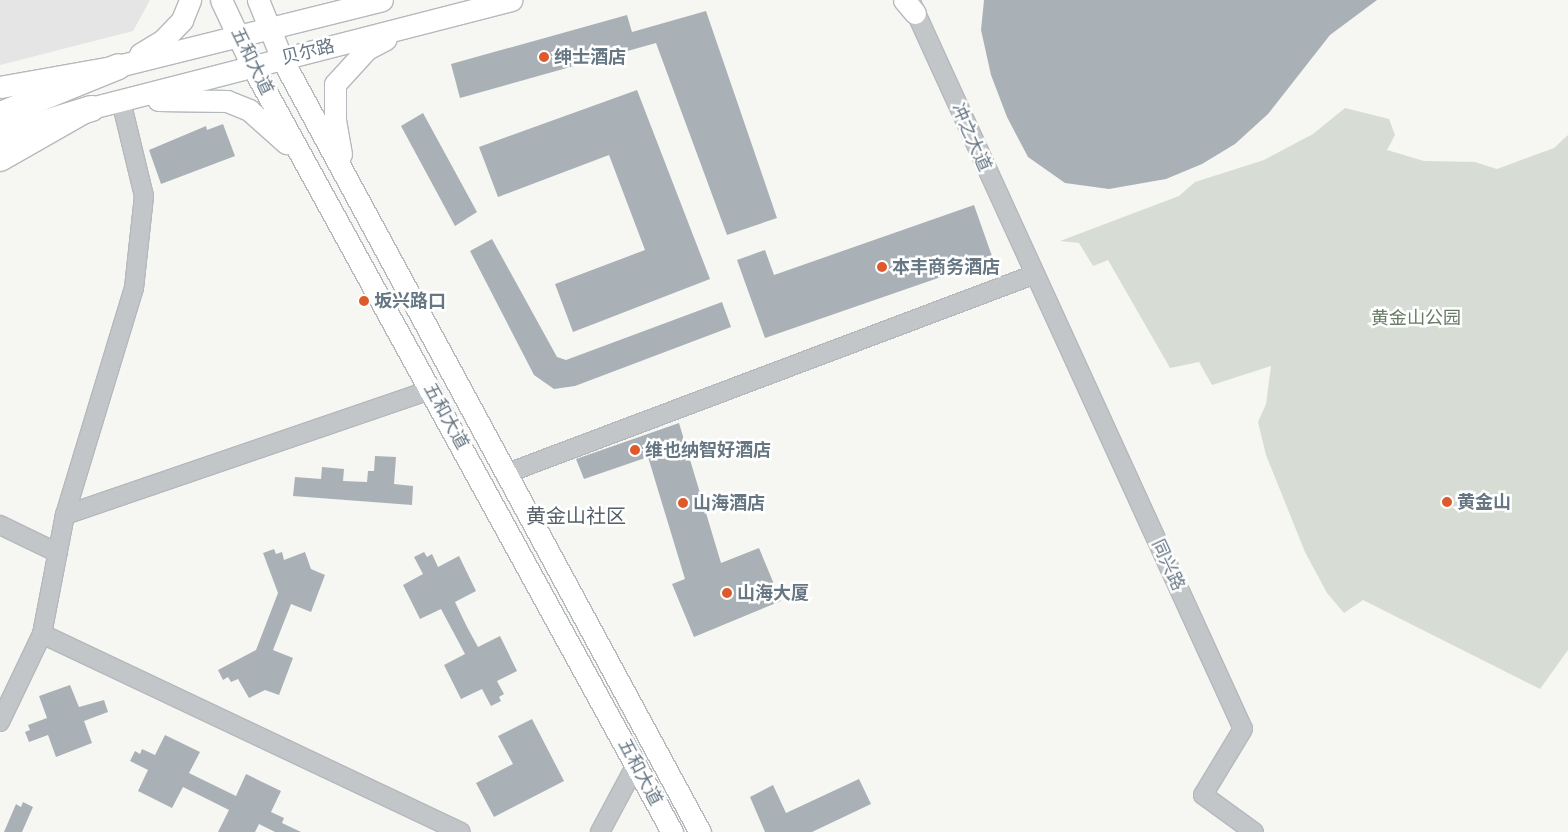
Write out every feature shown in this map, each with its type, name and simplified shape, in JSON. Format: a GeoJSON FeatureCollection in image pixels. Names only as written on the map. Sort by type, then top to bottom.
{"type":"FeatureCollection","features":[{"type":"Feature","properties":{"kind":"highway"},"geometry":{"type":"LineString","coordinates":[[0,114],[118,66]]}},
{"type":"Feature","properties":{"kind":"highway"},"geometry":{"type":"LineString","coordinates":[[0,136],[91,108]]}},
{"type":"Feature","properties":{"kind":"main road"},"geometry":{"type":"LineString","coordinates":[[118,66],[162,41],[182,20],[190,0]]}},
{"type":"Feature","properties":{"kind":"main road","name":"五和大道"},"geometry":{"type":"LineString","coordinates":[[221,0],[252,66],[672,832]]}},
{"type":"Feature","properties":{"kind":"main road","name":"五和大道"},"geometry":{"type":"LineString","coordinates":[[258,0],[272,30],[282,59],[479,418],[505,474],[700,832]]}},
{"type":"Feature","properties":{"kind":"main road","name":"贝尔路"},"geometry":{"type":"LineString","coordinates":[[0,87],[118,66],[239,36],[272,30],[382,0]]}},
{"type":"Feature","properties":{"kind":"main road","name":"贝尔路"},"geometry":{"type":"LineString","coordinates":[[0,160],[91,108],[511,0]]}},
{"type":"Feature","properties":{"kind":"main road"},"geometry":{"type":"LineString","coordinates":[[344,172],[334,119],[335,84],[366,49],[416,24]]}},
{"type":"Feature","properties":{"kind":"main road"},"geometry":{"type":"LineString","coordinates":[[121,101],[226,101],[272,127],[311,171]]}},
{"type":"Feature","properties":{"kind":"street","name":"冲之大道"},"geometry":{"type":"LineString","coordinates":[[910,3],[1033,275]]}},
{"type":"Feature","properties":{"kind":"street"},"geometry":{"type":"LineString","coordinates":[[0,722],[42,634],[65,515],[134,288],[144,196],[121,101]]}},
{"type":"Feature","properties":{"kind":"street"},"geometry":{"type":"LineString","coordinates":[[505,474],[1033,275]]}},
{"type":"Feature","properties":{"kind":"street","name":"同兴路"},"geometry":{"type":"LineString","coordinates":[[1033,275],[1244,729],[1203,795],[1254,832]]}},
{"type":"Feature","properties":{"kind":"street"},"geometry":{"type":"LineString","coordinates":[[65,515],[431,390]]}},
{"type":"Feature","properties":{"kind":"street"},"geometry":{"type":"LineString","coordinates":[[0,525],[58,553]]}},
{"type":"Feature","properties":{"kind":"street"},"geometry":{"type":"LineString","coordinates":[[42,634],[460,832]]}},
{"type":"Feature","properties":{"kind":"street"},"geometry":{"type":"LineString","coordinates":[[600,832],[636,765]]}},
{"type":"Feature","properties":{"kind":"shaded area"},"geometry":{"type":"Polygon","coordinates":[[[0,0],[150,0],[133,31],[0,65],[0,0]]]}},
{"type":"Feature","properties":{"kind":"green space","name":"黄金山公园"},"geometry":{"type":"Polygon","coordinates":[[[1345,108],[1389,119],[1395,135],[1387,150],[1424,161],[1475,162],[1497,169],[1554,148],[1568,135],[1568,650],[1540,689],[1363,600],[1344,613],[1327,593],[1305,552],[1266,455],[1258,422],[1266,404],[1271,366],[1212,385],[1199,362],[1170,368],[1108,260],[1093,266],[1079,243],[1060,241],[1179,196],[1195,182],[1264,160],[1313,134],[1345,108]]]}},
{"type":"Feature","properties":{"kind":"building"},"geometry":{"type":"Polygon","coordinates":[[[984,0],[1377,0],[1330,35],[1268,114],[1235,144],[1202,164],[1166,179],[1109,189],[1065,183],[1028,157],[1007,117],[991,75],[981,30],[984,0]]]}},
{"type":"Feature","properties":{"kind":"building"},"geometry":{"type":"Polygon","coordinates":[[[706,11],[777,218],[727,235],[656,43],[460,98],[451,64],[627,15],[632,32],[706,11]]]}},
{"type":"Feature","properties":{"kind":"building"},"geometry":{"type":"Polygon","coordinates":[[[637,90],[710,279],[573,332],[555,284],[645,250],[609,155],[498,197],[479,147],[637,90]]]}},
{"type":"Feature","properties":{"kind":"building"},"geometry":{"type":"Polygon","coordinates":[[[423,113],[477,212],[455,226],[401,126],[423,113]]]}},
{"type":"Feature","properties":{"kind":"building"},"geometry":{"type":"Polygon","coordinates":[[[223,124],[235,156],[161,184],[149,150],[206,126],[207,130],[223,124]]]}},
{"type":"Feature","properties":{"kind":"building","name":"本丰商务酒店"},"geometry":{"type":"Polygon","coordinates":[[[974,205],[993,259],[765,338],[737,260],[765,250],[774,275],[974,205]]]}},
{"type":"Feature","properties":{"kind":"building"},"geometry":{"type":"Polygon","coordinates":[[[492,239],[557,357],[566,360],[722,302],[731,327],[575,386],[554,389],[534,375],[470,251],[492,239]]]}},
{"type":"Feature","properties":{"kind":"building"},"geometry":{"type":"Polygon","coordinates":[[[679,423],[721,563],[759,548],[781,601],[694,637],[672,584],[685,579],[648,457],[584,479],[576,459],[679,423]]]}},
{"type":"Feature","properties":{"kind":"building"},"geometry":{"type":"Polygon","coordinates":[[[375,456],[396,457],[394,484],[413,486],[412,505],[293,496],[295,477],[321,479],[322,467],[344,469],[343,481],[367,482],[368,471],[374,471],[375,456]]]}},
{"type":"Feature","properties":{"kind":"building"},"geometry":{"type":"Polygon","coordinates":[[[274,549],[276,554],[282,552],[284,560],[305,552],[311,569],[325,575],[311,612],[291,604],[273,650],[293,658],[279,695],[265,690],[249,698],[238,679],[231,682],[228,677],[223,680],[218,670],[256,650],[278,593],[263,553],[274,549]]]}},
{"type":"Feature","properties":{"kind":"building"},"geometry":{"type":"Polygon","coordinates":[[[424,552],[427,557],[432,554],[438,567],[459,556],[476,591],[455,602],[467,627],[478,647],[500,636],[517,671],[497,681],[504,694],[499,697],[501,701],[491,706],[482,689],[461,699],[444,665],[465,654],[441,609],[420,619],[403,585],[423,574],[414,557],[424,552]]]}},
{"type":"Feature","properties":{"kind":"building"},"geometry":{"type":"Polygon","coordinates":[[[70,685],[79,707],[104,700],[108,712],[84,721],[92,743],[56,757],[48,735],[29,742],[25,732],[30,730],[28,725],[47,718],[39,696],[70,685]]]}},
{"type":"Feature","properties":{"kind":"building"},"geometry":{"type":"Polygon","coordinates":[[[532,719],[564,781],[494,817],[476,783],[513,764],[498,736],[532,719]]]}},
{"type":"Feature","properties":{"kind":"building"},"geometry":{"type":"Polygon","coordinates":[[[165,735],[200,752],[189,773],[236,796],[246,774],[281,791],[271,812],[284,818],[282,823],[301,832],[275,832],[259,824],[255,832],[218,832],[229,810],[183,787],[172,808],[138,791],[148,770],[130,761],[135,751],[140,754],[142,749],[155,755],[165,735]]]}},
{"type":"Feature","properties":{"kind":"building"},"geometry":{"type":"Polygon","coordinates":[[[859,779],[871,804],[812,832],[765,832],[750,797],[773,785],[786,813],[859,779]]]}},
{"type":"Feature","properties":{"kind":"building"},"geometry":{"type":"Polygon","coordinates":[[[23,802],[33,807],[22,832],[4,832],[16,804],[21,807],[23,802]]]}},
{"type":"Feature","properties":{"kind":"place","name":"绅士酒店"},"geometry":{"type":"Point","coordinates":[544,57]}},
{"type":"Feature","properties":{"kind":"place","name":"本丰商务酒店"},"geometry":{"type":"Point","coordinates":[882,267]}},
{"type":"Feature","properties":{"kind":"place","name":"坂兴路口"},"geometry":{"type":"Point","coordinates":[364,301]}},
{"type":"Feature","properties":{"kind":"place","name":"维也纳智好酒店"},"geometry":{"type":"Point","coordinates":[635,450]}},
{"type":"Feature","properties":{"kind":"place","name":"黄金山"},"geometry":{"type":"Point","coordinates":[1447,502]}},
{"type":"Feature","properties":{"kind":"place","name":"山海酒店"},"geometry":{"type":"Point","coordinates":[683,503]}},
{"type":"Feature","properties":{"kind":"place","name":"山海大厦"},"geometry":{"type":"Point","coordinates":[727,593]}},
{"type":"Feature","properties":{"kind":"district","name":"黄金山社区"},"geometry":{"type":"Point","coordinates":[576,516]}}]}
